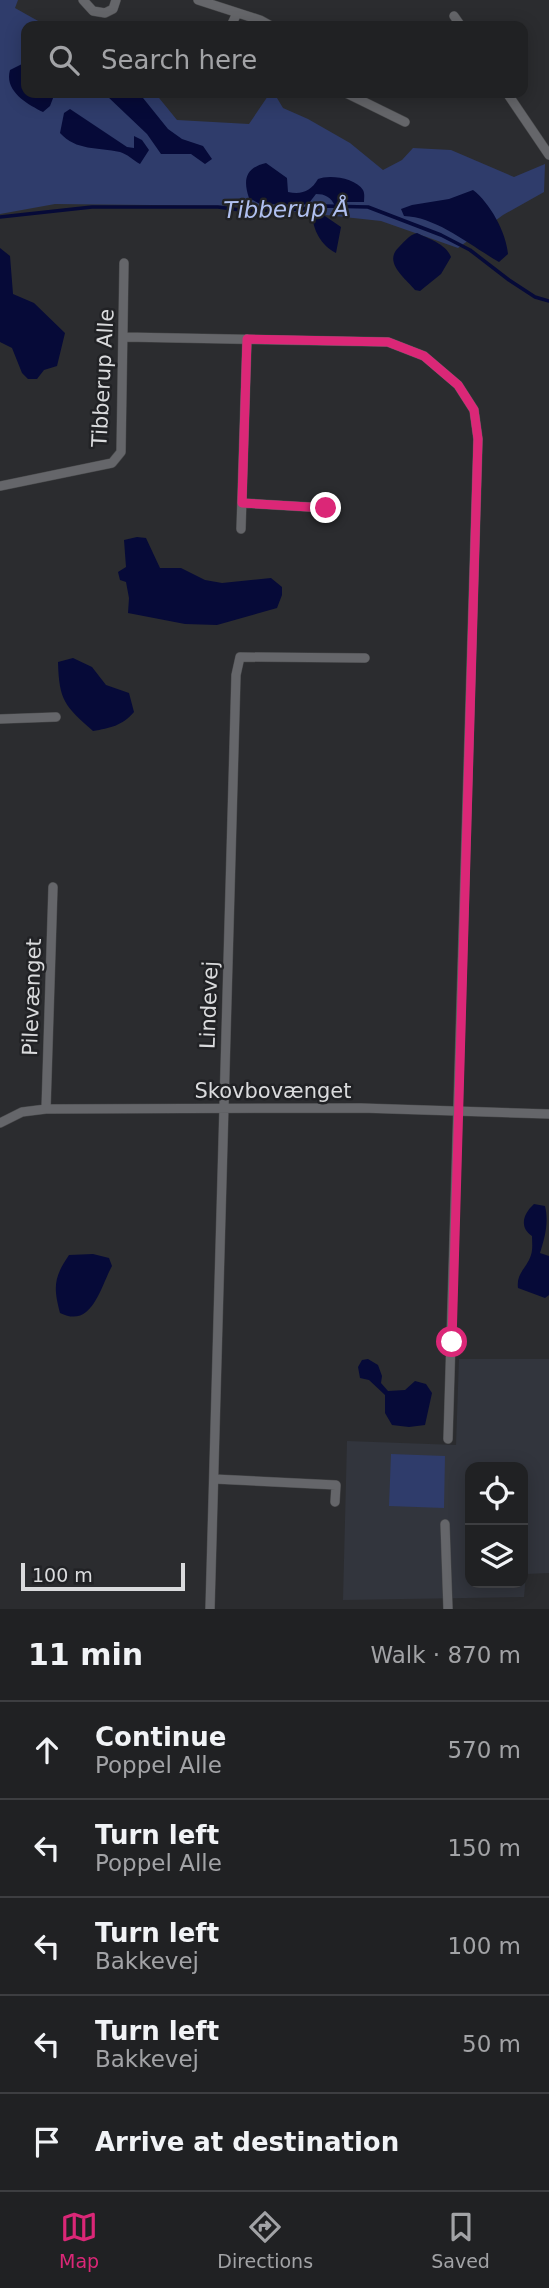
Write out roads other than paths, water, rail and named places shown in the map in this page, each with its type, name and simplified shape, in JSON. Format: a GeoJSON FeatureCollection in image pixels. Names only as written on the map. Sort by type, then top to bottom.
{"type":"FeatureCollection","features":[{"type":"Feature","properties":{"kind":"street"},"geometry":{"type":"LineString","coordinates":[[83,0],[93,11],[105,13],[113,9],[116,0]]}},
{"type":"Feature","properties":{"kind":"street"},"geometry":{"type":"LineString","coordinates":[[198,0],[262,21]]}},
{"type":"Feature","properties":{"kind":"street"},"geometry":{"type":"LineString","coordinates":[[233,21],[237,13]]}},
{"type":"Feature","properties":{"kind":"street"},"geometry":{"type":"LineString","coordinates":[[454,16],[458,21]]}},
{"type":"Feature","properties":{"kind":"street"},"geometry":{"type":"LineString","coordinates":[[358,98],[405,122]]}},
{"type":"Feature","properties":{"kind":"street"},"geometry":{"type":"LineString","coordinates":[[510,98],[549,155]]}},
{"type":"Feature","properties":{"kind":"street","name":"Tibberup Alle"},"geometry":{"type":"LineString","coordinates":[[0,486],[112,463],[121,452],[124,263]]}},
{"type":"Feature","properties":{"kind":"street"},"geometry":{"type":"LineString","coordinates":[[124,337],[388,342],[424,356],[442,370],[458,385],[474,410],[478,439],[448,1439]]}},
{"type":"Feature","properties":{"kind":"street"},"geometry":{"type":"LineString","coordinates":[[241,529],[247,339]]}},
{"type":"Feature","properties":{"kind":"street"},"geometry":{"type":"LineString","coordinates":[[242,503],[326,508]]}},
{"type":"Feature","properties":{"kind":"street","name":"Lindevej"},"geometry":{"type":"LineString","coordinates":[[210,1609],[236,675],[240,657],[365,658]]}},
{"type":"Feature","properties":{"kind":"street"},"geometry":{"type":"LineString","coordinates":[[0,719],[56,717]]}},
{"type":"Feature","properties":{"kind":"street","name":"Pilevænget"},"geometry":{"type":"LineString","coordinates":[[46,1109],[53,887]]}},
{"type":"Feature","properties":{"kind":"street","name":"Skovbovænget"},"geometry":{"type":"LineString","coordinates":[[0,1123],[22,1112],[46,1109],[224,1108],[549,1114]]}},
{"type":"Feature","properties":{"kind":"street"},"geometry":{"type":"LineString","coordinates":[[214,1479],[336,1485],[335,1502]]}},
{"type":"Feature","properties":{"kind":"street"},"geometry":{"type":"LineString","coordinates":[[445,1524],[448,1609]]}},
{"type":"Feature","properties":{"kind":"waterway","name":"Tibberup Å"},"geometry":{"type":"LineString","coordinates":[[0,217],[92,207],[218,207],[248,211],[325,206],[368,207],[441,235],[470,250],[535,297],[549,301]]}}]}
